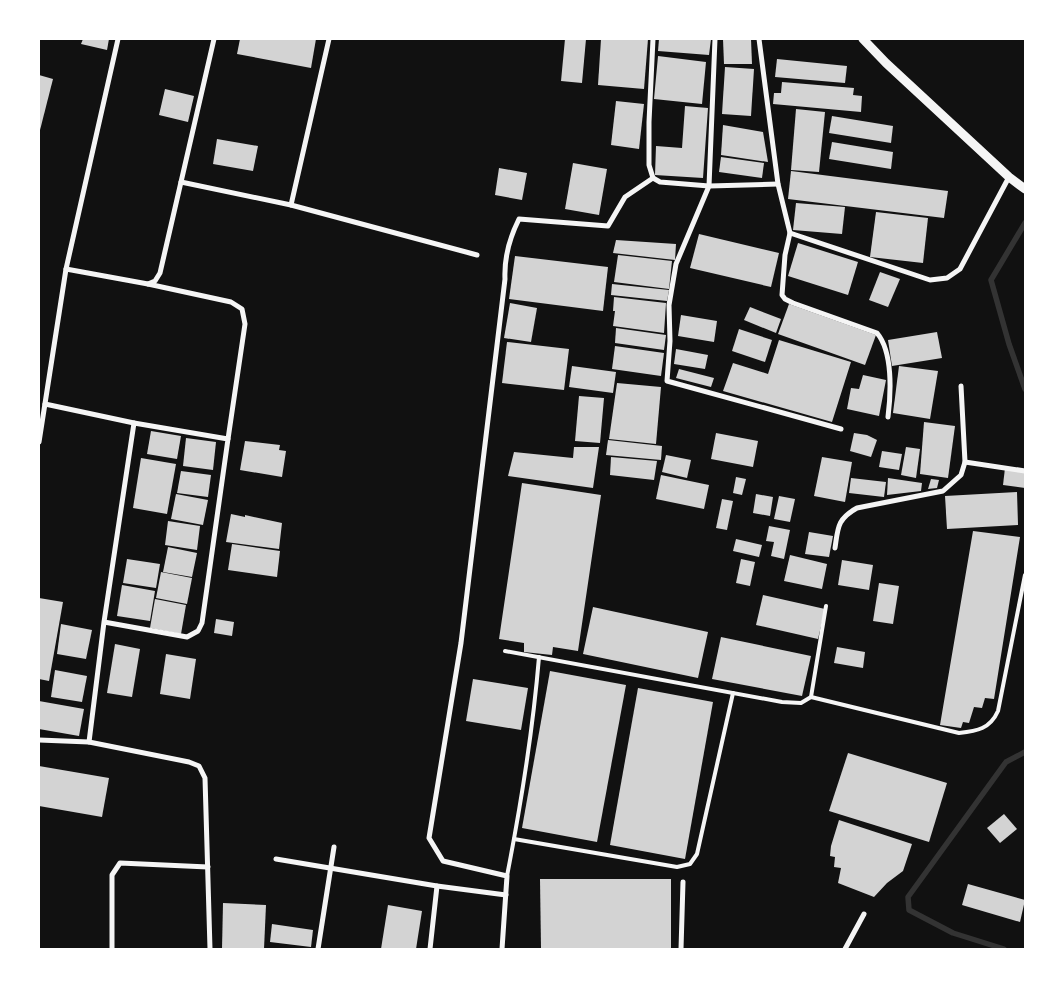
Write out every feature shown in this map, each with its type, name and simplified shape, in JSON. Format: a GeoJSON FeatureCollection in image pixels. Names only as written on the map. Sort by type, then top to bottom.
{"type":"FeatureCollection","features":[{"type":"Feature","properties":{"kind":"street"},"geometry":{"type":"LineString","coordinates":[[39,442],[66,269],[118,39]]}},
{"type":"Feature","properties":{"kind":"street"},"geometry":{"type":"LineString","coordinates":[[148,284],[155,281],[160,274],[214,39]]}},
{"type":"Feature","properties":{"kind":"street"},"geometry":{"type":"LineString","coordinates":[[291,205],[329,39]]}},
{"type":"Feature","properties":{"kind":"street"},"geometry":{"type":"LineString","coordinates":[[653,39],[649,165],[654,178],[660,182],[709,186],[778,184]]}},
{"type":"Feature","properties":{"kind":"street"},"geometry":{"type":"LineString","coordinates":[[715,39],[709,186],[676,264],[669,305],[670,342],[667,381],[841,429]]}},
{"type":"Feature","properties":{"kind":"street"},"geometry":{"type":"LineString","coordinates":[[759,39],[778,184],[790,233],[785,255],[782,294],[785,299],[877,333],[884,341],[890,378],[888,417]]}},
{"type":"Feature","properties":{"kind":"street"},"geometry":{"type":"LineString","coordinates":[[863,39],[886,63],[1025,189]]}},
{"type":"Feature","properties":{"kind":"street"},"geometry":{"type":"LineString","coordinates":[[502,949],[507,876],[443,861],[429,838],[461,643],[505,279],[504,261],[511,234],[519,219],[608,226],[625,196],[654,178]]}},
{"type":"Feature","properties":{"kind":"street"},"geometry":{"type":"LineString","coordinates":[[790,233],[930,280],[947,278],[960,269],[1012,179]]}},
{"type":"Feature","properties":{"kind":"street"},"geometry":{"type":"LineString","coordinates":[[181,182],[291,205],[477,255]]}},
{"type":"Feature","properties":{"kind":"street"},"geometry":{"type":"LineString","coordinates":[[66,269],[231,302],[242,309],[245,324],[202,623],[198,631],[187,637],[104,622]]}},
{"type":"Feature","properties":{"kind":"street"},"geometry":{"type":"LineString","coordinates":[[835,548],[838,528],[844,514],[857,508],[943,491],[961,474],[965,462],[961,386]]}},
{"type":"Feature","properties":{"kind":"street"},"geometry":{"type":"LineString","coordinates":[[45,404],[134,423],[228,439]]}},
{"type":"Feature","properties":{"kind":"street"},"geometry":{"type":"LineString","coordinates":[[89,742],[104,622],[134,423]]}},
{"type":"Feature","properties":{"kind":"street"},"geometry":{"type":"LineString","coordinates":[[965,462],[1025,470]]}},
{"type":"Feature","properties":{"kind":"street"},"geometry":{"type":"LineString","coordinates":[[39,740],[89,742],[189,762],[199,766],[205,778],[210,949]]}},
{"type":"Feature","properties":{"kind":"street"},"geometry":{"type":"LineString","coordinates":[[318,949],[334,847]]}},
{"type":"Feature","properties":{"kind":"street"},"geometry":{"type":"LineString","coordinates":[[276,859],[437,886],[506,895]]}},
{"type":"Feature","properties":{"kind":"street"},"geometry":{"type":"LineString","coordinates":[[112,949],[112,874],[120,863],[208,867]]}},
{"type":"Feature","properties":{"kind":"street"},"geometry":{"type":"LineString","coordinates":[[681,949],[683,882]]}},
{"type":"Feature","properties":{"kind":"street"},"geometry":{"type":"LineString","coordinates":[[430,949],[437,886]]}},
{"type":"Feature","properties":{"kind":"street"},"geometry":{"type":"LineString","coordinates":[[845,949],[864,914]]}},
{"type":"Feature","properties":{"kind":"lane"},"geometry":{"type":"LineString","coordinates":[[505,651],[801,704],[811,698],[959,733],[979,731],[994,720],[998,711],[1025,575]]}},
{"type":"Feature","properties":{"kind":"lane"},"geometry":{"type":"LineString","coordinates":[[811,698],[826,606]]}},
{"type":"Feature","properties":{"kind":"lane"},"geometry":{"type":"LineString","coordinates":[[507,876],[514,839],[539,657]]}},
{"type":"Feature","properties":{"kind":"lane"},"geometry":{"type":"LineString","coordinates":[[514,839],[676,866],[690,864],[697,854],[733,693]]}},
{"type":"Feature","properties":{"kind":"building"},"geometry":{"type":"Polygon","coordinates":[[[83,39],[109,39],[107,50],[81,44],[83,39]]]}},
{"type":"Feature","properties":{"kind":"building"},"geometry":{"type":"Polygon","coordinates":[[[240,39],[316,39],[311,68],[237,54],[240,39]]]}},
{"type":"Feature","properties":{"kind":"building"},"geometry":{"type":"Polygon","coordinates":[[[565,39],[586,39],[582,83],[561,81],[565,39]]]}},
{"type":"Feature","properties":{"kind":"building"},"geometry":{"type":"Polygon","coordinates":[[[601,39],[648,39],[644,89],[598,85],[601,39]]]}},
{"type":"Feature","properties":{"kind":"building"},"geometry":{"type":"Polygon","coordinates":[[[659,39],[711,39],[709,55],[658,51],[659,39]]]}},
{"type":"Feature","properties":{"kind":"building"},"geometry":{"type":"Polygon","coordinates":[[[723,39],[751,39],[752,64],[724,64],[723,39]]]}},
{"type":"Feature","properties":{"kind":"building"},"geometry":{"type":"Polygon","coordinates":[[[658,56],[706,62],[702,104],[654,99],[658,56]]]}},
{"type":"Feature","properties":{"kind":"building"},"geometry":{"type":"Polygon","coordinates":[[[777,59],[847,66],[845,83],[775,77],[777,59]]]}},
{"type":"Feature","properties":{"kind":"building"},"geometry":{"type":"Polygon","coordinates":[[[725,67],[754,69],[751,116],[722,114],[725,67]]]}},
{"type":"Feature","properties":{"kind":"building"},"geometry":{"type":"Polygon","coordinates":[[[39,75],[53,79],[39,134],[39,75]]]}},
{"type":"Feature","properties":{"kind":"building"},"geometry":{"type":"Polygon","coordinates":[[[782,82],[854,88],[853,95],[862,96],[861,112],[773,104],[774,93],[781,93],[782,82]]]}},
{"type":"Feature","properties":{"kind":"building"},"geometry":{"type":"Polygon","coordinates":[[[165,89],[194,96],[188,122],[159,115],[165,89]]]}},
{"type":"Feature","properties":{"kind":"building"},"geometry":{"type":"Polygon","coordinates":[[[616,101],[644,104],[639,149],[611,145],[616,101]]]}},
{"type":"Feature","properties":{"kind":"building"},"geometry":{"type":"Polygon","coordinates":[[[685,106],[708,108],[703,178],[655,175],[656,146],[682,148],[685,106]]]}},
{"type":"Feature","properties":{"kind":"building"},"geometry":{"type":"Polygon","coordinates":[[[796,109],[825,112],[819,172],[791,170],[796,109]]]}},
{"type":"Feature","properties":{"kind":"building"},"geometry":{"type":"Polygon","coordinates":[[[832,116],[893,126],[891,143],[829,133],[832,116]]]}},
{"type":"Feature","properties":{"kind":"building"},"geometry":{"type":"Polygon","coordinates":[[[723,125],[763,132],[768,162],[721,155],[723,125]]]}},
{"type":"Feature","properties":{"kind":"building"},"geometry":{"type":"Polygon","coordinates":[[[217,139],[258,146],[253,171],[213,164],[217,139]]]}},
{"type":"Feature","properties":{"kind":"building"},"geometry":{"type":"Polygon","coordinates":[[[832,142],[893,152],[891,169],[829,159],[832,142]]]}},
{"type":"Feature","properties":{"kind":"building"},"geometry":{"type":"Polygon","coordinates":[[[721,157],[764,163],[762,178],[719,172],[721,157]]]}},
{"type":"Feature","properties":{"kind":"building"},"geometry":{"type":"Polygon","coordinates":[[[573,163],[607,169],[599,215],[565,209],[573,163]]]}},
{"type":"Feature","properties":{"kind":"building"},"geometry":{"type":"Polygon","coordinates":[[[499,168],[527,173],[522,200],[495,195],[499,168]]]}},
{"type":"Feature","properties":{"kind":"building"},"geometry":{"type":"Polygon","coordinates":[[[791,171],[948,191],[944,218],[788,199],[791,171]]]}},
{"type":"Feature","properties":{"kind":"building"},"geometry":{"type":"Polygon","coordinates":[[[796,203],[845,207],[842,234],[793,230],[796,203]]]}},
{"type":"Feature","properties":{"kind":"building"},"geometry":{"type":"Polygon","coordinates":[[[876,212],[928,218],[923,263],[870,257],[876,212]]]}},
{"type":"Feature","properties":{"kind":"building"},"geometry":{"type":"Polygon","coordinates":[[[699,234],[779,253],[771,287],[690,268],[699,234]]]}},
{"type":"Feature","properties":{"kind":"building"},"geometry":{"type":"Polygon","coordinates":[[[616,240],[676,244],[675,260],[613,253],[616,240]]]}},
{"type":"Feature","properties":{"kind":"building"},"geometry":{"type":"Polygon","coordinates":[[[798,243],[858,262],[848,295],[788,276],[798,243]]]}},
{"type":"Feature","properties":{"kind":"building"},"geometry":{"type":"Polygon","coordinates":[[[618,255],[672,261],[669,289],[614,282],[618,255]]]}},
{"type":"Feature","properties":{"kind":"building"},"geometry":{"type":"Polygon","coordinates":[[[515,256],[608,267],[603,311],[509,299],[515,256]]]}},
{"type":"Feature","properties":{"kind":"building"},"geometry":{"type":"Polygon","coordinates":[[[880,272],[900,279],[888,307],[869,300],[880,272]]]}},
{"type":"Feature","properties":{"kind":"building"},"geometry":{"type":"Polygon","coordinates":[[[612,284],[669,290],[667,301],[611,295],[612,284]]]}},
{"type":"Feature","properties":{"kind":"building"},"geometry":{"type":"Polygon","coordinates":[[[614,297],[666,303],[664,333],[613,326],[614,297]]]}},
{"type":"Feature","properties":{"kind":"building"},"geometry":{"type":"Polygon","coordinates":[[[510,303],[537,308],[531,342],[504,338],[510,303]]]}},
{"type":"Feature","properties":{"kind":"building"},"geometry":{"type":"Polygon","coordinates":[[[789,304],[876,335],[865,365],[778,334],[789,304]]]}},
{"type":"Feature","properties":{"kind":"building"},"geometry":{"type":"Polygon","coordinates":[[[750,307],[781,319],[776,333],[744,320],[750,307]]]}},
{"type":"Feature","properties":{"kind":"building"},"geometry":{"type":"Polygon","coordinates":[[[681,315],[717,321],[714,342],[678,336],[681,315]]]}},
{"type":"Feature","properties":{"kind":"building"},"geometry":{"type":"Polygon","coordinates":[[[616,328],[666,335],[664,350],[615,343],[616,328]]]}},
{"type":"Feature","properties":{"kind":"building"},"geometry":{"type":"Polygon","coordinates":[[[739,329],[772,340],[765,362],[732,351],[739,329]]]}},
{"type":"Feature","properties":{"kind":"building"},"geometry":{"type":"Polygon","coordinates":[[[937,332],[942,358],[892,366],[888,340],[937,332]]]}},
{"type":"Feature","properties":{"kind":"building"},"geometry":{"type":"Polygon","coordinates":[[[779,340],[851,362],[832,422],[723,391],[733,363],[768,374],[779,340]]]}},
{"type":"Feature","properties":{"kind":"building"},"geometry":{"type":"Polygon","coordinates":[[[507,342],[569,349],[564,390],[502,383],[507,342]]]}},
{"type":"Feature","properties":{"kind":"building"},"geometry":{"type":"Polygon","coordinates":[[[615,346],[664,353],[661,376],[612,369],[615,346]]]}},
{"type":"Feature","properties":{"kind":"building"},"geometry":{"type":"Polygon","coordinates":[[[676,349],[708,355],[705,369],[674,364],[676,349]]]}},
{"type":"Feature","properties":{"kind":"building"},"geometry":{"type":"Polygon","coordinates":[[[572,366],[616,372],[613,393],[569,387],[572,366]]]}},
{"type":"Feature","properties":{"kind":"building"},"geometry":{"type":"Polygon","coordinates":[[[899,366],[938,371],[930,419],[893,413],[899,366]]]}},
{"type":"Feature","properties":{"kind":"building"},"geometry":{"type":"Polygon","coordinates":[[[679,369],[714,378],[711,387],[676,378],[679,369]]]}},
{"type":"Feature","properties":{"kind":"building"},"geometry":{"type":"Polygon","coordinates":[[[863,375],[886,380],[879,416],[847,409],[851,388],[859,389],[863,375]]]}},
{"type":"Feature","properties":{"kind":"building"},"geometry":{"type":"Polygon","coordinates":[[[617,383],[661,387],[656,444],[609,439],[617,383]]]}},
{"type":"Feature","properties":{"kind":"building"},"geometry":{"type":"Polygon","coordinates":[[[579,396],[604,398],[600,443],[575,441],[579,396]]]}},
{"type":"Feature","properties":{"kind":"building"},"geometry":{"type":"Polygon","coordinates":[[[924,422],[955,426],[948,478],[920,474],[924,422]]]}},
{"type":"Feature","properties":{"kind":"building"},"geometry":{"type":"Polygon","coordinates":[[[151,431],[181,436],[177,459],[147,454],[151,431]]]}},
{"type":"Feature","properties":{"kind":"building"},"geometry":{"type":"Polygon","coordinates":[[[716,433],[758,441],[753,467],[711,459],[716,433]]]}},
{"type":"Feature","properties":{"kind":"building"},"geometry":{"type":"Polygon","coordinates":[[[854,433],[867,435],[877,440],[871,457],[850,451],[854,433]]]}},
{"type":"Feature","properties":{"kind":"building"},"geometry":{"type":"Polygon","coordinates":[[[186,438],[216,442],[213,470],[183,466],[186,438]]]}},
{"type":"Feature","properties":{"kind":"building"},"geometry":{"type":"Polygon","coordinates":[[[608,440],[662,446],[661,460],[606,455],[608,440]]]}},
{"type":"Feature","properties":{"kind":"building"},"geometry":{"type":"Polygon","coordinates":[[[245,441],[280,445],[279,450],[286,451],[282,477],[240,470],[245,441]]]}},
{"type":"Feature","properties":{"kind":"building"},"geometry":{"type":"Polygon","coordinates":[[[574,447],[599,447],[593,488],[508,476],[514,452],[573,458],[574,447]]]}},
{"type":"Feature","properties":{"kind":"building"},"geometry":{"type":"Polygon","coordinates":[[[906,447],[920,449],[916,478],[901,475],[906,447]]]}},
{"type":"Feature","properties":{"kind":"building"},"geometry":{"type":"Polygon","coordinates":[[[882,451],[902,454],[899,470],[879,467],[882,451]]]}},
{"type":"Feature","properties":{"kind":"building"},"geometry":{"type":"Polygon","coordinates":[[[666,455],[691,460],[687,478],[662,472],[666,455]]]}},
{"type":"Feature","properties":{"kind":"building"},"geometry":{"type":"Polygon","coordinates":[[[611,457],[657,461],[654,480],[610,475],[611,457]]]}},
{"type":"Feature","properties":{"kind":"building"},"geometry":{"type":"Polygon","coordinates":[[[822,457],[852,462],[845,502],[814,496],[822,457]]]}},
{"type":"Feature","properties":{"kind":"building"},"geometry":{"type":"Polygon","coordinates":[[[141,458],[176,464],[167,514],[133,508],[141,458]]]}},
{"type":"Feature","properties":{"kind":"building"},"geometry":{"type":"Polygon","coordinates":[[[1005,468],[1025,472],[1025,488],[1003,485],[1005,468]]]}},
{"type":"Feature","properties":{"kind":"building"},"geometry":{"type":"Polygon","coordinates":[[[181,471],[211,475],[208,497],[177,493],[181,471]]]}},
{"type":"Feature","properties":{"kind":"building"},"geometry":{"type":"Polygon","coordinates":[[[661,475],[709,485],[704,509],[656,499],[661,475]]]}},
{"type":"Feature","properties":{"kind":"building"},"geometry":{"type":"Polygon","coordinates":[[[736,477],[746,479],[742,495],[733,493],[736,477]]]}},
{"type":"Feature","properties":{"kind":"building"},"geometry":{"type":"Polygon","coordinates":[[[851,478],[886,482],[884,497],[849,493],[851,478]]]}},
{"type":"Feature","properties":{"kind":"building"},"geometry":{"type":"Polygon","coordinates":[[[888,478],[922,483],[921,491],[887,495],[888,478]]]}},
{"type":"Feature","properties":{"kind":"building"},"geometry":{"type":"Polygon","coordinates":[[[931,479],[939,480],[937,488],[928,489],[931,479]]]}},
{"type":"Feature","properties":{"kind":"building"},"geometry":{"type":"Polygon","coordinates":[[[522,483],[601,495],[578,651],[553,647],[552,655],[524,652],[524,643],[499,639],[522,483]]]}},
{"type":"Feature","properties":{"kind":"building"},"geometry":{"type":"Polygon","coordinates":[[[1017,492],[1018,525],[947,529],[945,496],[1017,492]]]}},
{"type":"Feature","properties":{"kind":"building"},"geometry":{"type":"Polygon","coordinates":[[[176,494],[208,500],[203,525],[171,519],[176,494]]]}},
{"type":"Feature","properties":{"kind":"building"},"geometry":{"type":"Polygon","coordinates":[[[756,494],[773,497],[770,516],[753,513],[756,494]]]}},
{"type":"Feature","properties":{"kind":"building"},"geometry":{"type":"Polygon","coordinates":[[[779,496],[795,499],[790,522],[774,519],[779,496]]]}},
{"type":"Feature","properties":{"kind":"building"},"geometry":{"type":"Polygon","coordinates":[[[722,499],[733,501],[727,530],[716,528],[722,499]]]}},
{"type":"Feature","properties":{"kind":"building"},"geometry":{"type":"Polygon","coordinates":[[[231,514],[282,523],[279,549],[226,542],[231,514]]]}},
{"type":"Feature","properties":{"kind":"building"},"geometry":{"type":"Polygon","coordinates":[[[168,521],[200,526],[197,550],[165,545],[168,521]]]}},
{"type":"Feature","properties":{"kind":"building"},"geometry":{"type":"Polygon","coordinates":[[[769,526],[790,530],[784,559],[771,556],[774,542],[766,541],[769,526]]]}},
{"type":"Feature","properties":{"kind":"building"},"geometry":{"type":"Polygon","coordinates":[[[973,531],[1020,537],[994,699],[985,698],[982,708],[974,707],[969,723],[963,722],[961,728],[940,725],[973,531]]]}},
{"type":"Feature","properties":{"kind":"building"},"geometry":{"type":"Polygon","coordinates":[[[809,532],[833,536],[829,557],[805,554],[809,532]]]}},
{"type":"Feature","properties":{"kind":"building"},"geometry":{"type":"Polygon","coordinates":[[[736,539],[762,545],[759,557],[733,551],[736,539]]]}},
{"type":"Feature","properties":{"kind":"building"},"geometry":{"type":"Polygon","coordinates":[[[232,544],[280,551],[277,577],[228,570],[232,544]]]}},
{"type":"Feature","properties":{"kind":"building"},"geometry":{"type":"Polygon","coordinates":[[[168,547],[197,553],[192,577],[163,572],[168,547]]]}},
{"type":"Feature","properties":{"kind":"building"},"geometry":{"type":"Polygon","coordinates":[[[790,555],[827,564],[822,589],[784,581],[790,555]]]}},
{"type":"Feature","properties":{"kind":"building"},"geometry":{"type":"Polygon","coordinates":[[[127,559],[160,564],[156,588],[123,583],[127,559]]]}},
{"type":"Feature","properties":{"kind":"building"},"geometry":{"type":"Polygon","coordinates":[[[741,559],[755,562],[750,586],[736,583],[741,559]]]}},
{"type":"Feature","properties":{"kind":"building"},"geometry":{"type":"Polygon","coordinates":[[[842,560],[873,565],[869,590],[838,585],[842,560]]]}},
{"type":"Feature","properties":{"kind":"building"},"geometry":{"type":"Polygon","coordinates":[[[161,572],[192,578],[187,604],[156,598],[161,572]]]}},
{"type":"Feature","properties":{"kind":"building"},"geometry":{"type":"Polygon","coordinates":[[[879,583],[899,586],[893,624],[873,621],[879,583]]]}},
{"type":"Feature","properties":{"kind":"building"},"geometry":{"type":"Polygon","coordinates":[[[122,585],[155,591],[150,621],[117,616],[122,585]]]}},
{"type":"Feature","properties":{"kind":"building"},"geometry":{"type":"Polygon","coordinates":[[[763,595],[825,609],[818,639],[756,625],[763,595]]]}},
{"type":"Feature","properties":{"kind":"building"},"geometry":{"type":"Polygon","coordinates":[[[39,598],[63,602],[49,681],[39,679],[39,598]]]}},
{"type":"Feature","properties":{"kind":"building"},"geometry":{"type":"Polygon","coordinates":[[[155,599],[186,605],[181,634],[150,628],[155,599]]]}},
{"type":"Feature","properties":{"kind":"building"},"geometry":{"type":"Polygon","coordinates":[[[593,607],[708,632],[698,678],[583,654],[593,607]]]}},
{"type":"Feature","properties":{"kind":"building"},"geometry":{"type":"Polygon","coordinates":[[[216,619],[234,622],[232,636],[214,633],[216,619]]]}},
{"type":"Feature","properties":{"kind":"building"},"geometry":{"type":"Polygon","coordinates":[[[61,624],[92,630],[86,659],[57,654],[61,624]]]}},
{"type":"Feature","properties":{"kind":"building"},"geometry":{"type":"Polygon","coordinates":[[[721,637],[811,656],[802,696],[712,679],[721,637]]]}},
{"type":"Feature","properties":{"kind":"building"},"geometry":{"type":"Polygon","coordinates":[[[115,644],[140,649],[132,697],[107,693],[115,644]]]}},
{"type":"Feature","properties":{"kind":"building"},"geometry":{"type":"Polygon","coordinates":[[[837,647],[865,652],[863,668],[834,663],[837,647]]]}},
{"type":"Feature","properties":{"kind":"building"},"geometry":{"type":"Polygon","coordinates":[[[166,654],[196,659],[190,699],[160,694],[166,654]]]}},
{"type":"Feature","properties":{"kind":"building"},"geometry":{"type":"Polygon","coordinates":[[[55,670],[87,676],[82,702],[51,697],[55,670]]]}},
{"type":"Feature","properties":{"kind":"building"},"geometry":{"type":"Polygon","coordinates":[[[550,671],[626,685],[597,842],[522,828],[550,671]]]}},
{"type":"Feature","properties":{"kind":"building"},"geometry":{"type":"Polygon","coordinates":[[[473,679],[528,688],[521,730],[466,721],[473,679]]]}},
{"type":"Feature","properties":{"kind":"building"},"geometry":{"type":"Polygon","coordinates":[[[638,688],[713,702],[685,859],[610,845],[638,688]]]}},
{"type":"Feature","properties":{"kind":"building"},"geometry":{"type":"Polygon","coordinates":[[[39,701],[84,709],[79,736],[39,729],[39,701]]]}},
{"type":"Feature","properties":{"kind":"building"},"geometry":{"type":"Polygon","coordinates":[[[848,753],[947,783],[929,842],[829,811],[848,753]]]}},
{"type":"Feature","properties":{"kind":"building"},"geometry":{"type":"Polygon","coordinates":[[[39,766],[109,778],[102,817],[39,806],[39,766]]]}},
{"type":"Feature","properties":{"kind":"building"},"geometry":{"type":"Polygon","coordinates":[[[1004,814],[1017,829],[1000,843],[987,828],[1004,814]]]}},
{"type":"Feature","properties":{"kind":"building"},"geometry":{"type":"Polygon","coordinates":[[[839,820],[912,844],[903,871],[887,883],[874,897],[838,883],[841,868],[834,867],[835,857],[830,856],[839,820]]]}},
{"type":"Feature","properties":{"kind":"building"},"geometry":{"type":"Polygon","coordinates":[[[540,879],[671,879],[671,948],[541,948],[540,879]]]}},
{"type":"Feature","properties":{"kind":"building"},"geometry":{"type":"Polygon","coordinates":[[[968,884],[1025,900],[1020,922],[962,905],[968,884]]]}},
{"type":"Feature","properties":{"kind":"building"},"geometry":{"type":"Polygon","coordinates":[[[223,903],[266,905],[264,949],[222,949],[223,903]]]}},
{"type":"Feature","properties":{"kind":"building"},"geometry":{"type":"Polygon","coordinates":[[[388,905],[422,911],[416,949],[381,949],[388,905]]]}},
{"type":"Feature","properties":{"kind":"building"},"geometry":{"type":"Polygon","coordinates":[[[272,924],[313,930],[311,947],[270,942],[272,924]]]}},
{"type":"Feature","properties":{"kind":"waterway"},"geometry":{"type":"LineString","coordinates":[[1025,223],[991,280],[1009,344],[1025,389]]}},
{"type":"Feature","properties":{"kind":"waterway"},"geometry":{"type":"LineString","coordinates":[[1004,949],[953,933],[909,910],[908,897],[1006,762],[1025,752]]}}]}
